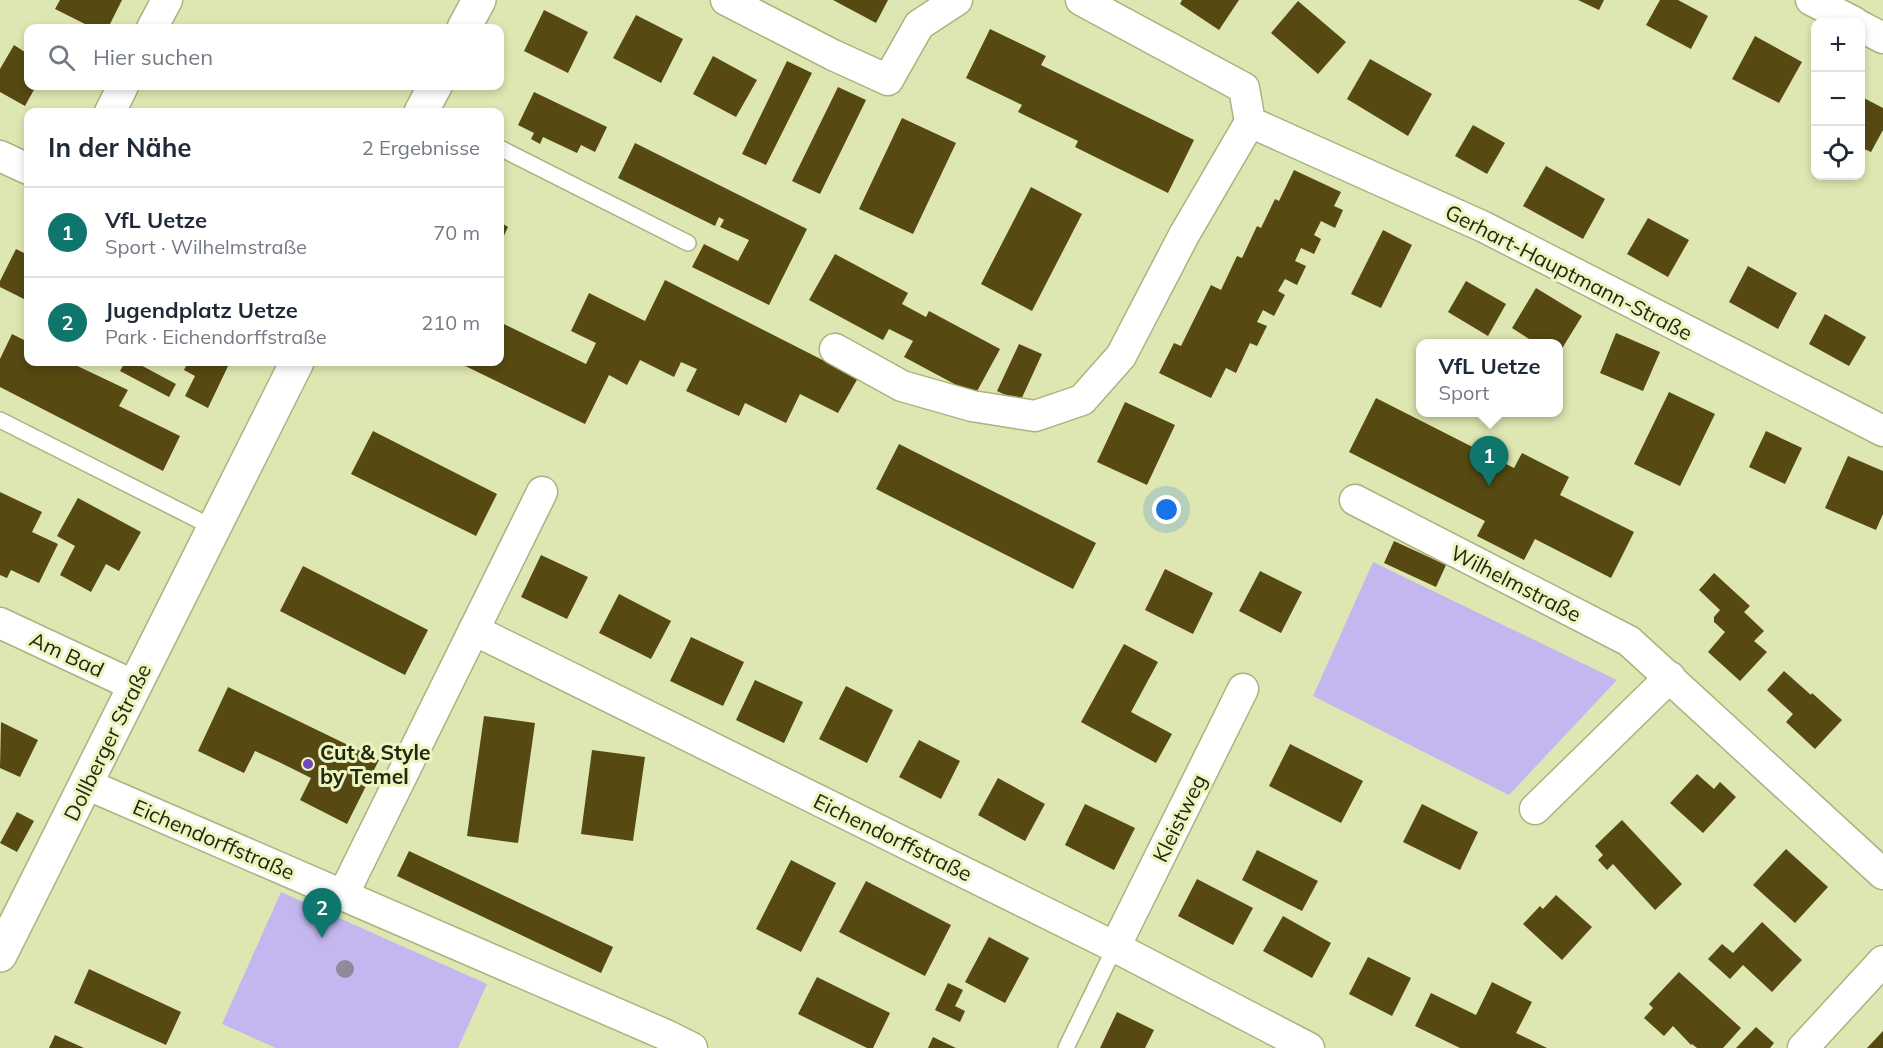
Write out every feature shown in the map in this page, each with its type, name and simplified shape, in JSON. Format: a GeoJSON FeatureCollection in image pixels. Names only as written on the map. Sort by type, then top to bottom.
{"type":"FeatureCollection","features":[{"type":"Feature","properties":{"kind":"main road"},"geometry":{"type":"LineString","coordinates":[[466,24],[479,0]]}},
{"type":"Feature","properties":{"kind":"main road","name":"Dollberger Straße"},"geometry":{"type":"LineString","coordinates":[[2,947],[295,366]]}},
{"type":"Feature","properties":{"kind":"street"},"geometry":{"type":"LineString","coordinates":[[154,24],[167,0]]}},
{"type":"Feature","properties":{"kind":"street"},"geometry":{"type":"LineString","coordinates":[[726,0],[833,55],[888,80],[919,25],[957,0]]}},
{"type":"Feature","properties":{"kind":"street"},"geometry":{"type":"LineString","coordinates":[[835,349],[902,386],[972,406],[1035,416],[1082,400],[1121,356],[1184,235],[1250,122],[1244,88],[1081,0]]}},
{"type":"Feature","properties":{"kind":"street"},"geometry":{"type":"LineString","coordinates":[[1811,0],[1846,18]]}},
{"type":"Feature","properties":{"kind":"street"},"geometry":{"type":"LineString","coordinates":[[1865,29],[1883,38]]}},
{"type":"Feature","properties":{"kind":"street"},"geometry":{"type":"LineString","coordinates":[[112,108],[121,90]]}},
{"type":"Feature","properties":{"kind":"street","name":"Gerhart-Hauptmann-Straße"},"geometry":{"type":"LineString","coordinates":[[1250,122],[1484,227],[1883,431]]}},
{"type":"Feature","properties":{"kind":"street"},"geometry":{"type":"LineString","coordinates":[[0,156],[24,167]]}},
{"type":"Feature","properties":{"kind":"street"},"geometry":{"type":"LineString","coordinates":[[343,895],[542,492]]}},
{"type":"Feature","properties":{"kind":"street","name":"Wilhelmstraße"},"geometry":{"type":"LineString","coordinates":[[1355,500],[1629,641],[1883,874]]}},
{"type":"Feature","properties":{"kind":"street","name":"Am Bad"},"geometry":{"type":"LineString","coordinates":[[0,623],[135,686]]}},
{"type":"Feature","properties":{"kind":"street","name":"Eichendorffstraße"},"geometry":{"type":"LineString","coordinates":[[474,630],[1115,947],[1309,1048]]}},
{"type":"Feature","properties":{"kind":"street"},"geometry":{"type":"LineString","coordinates":[[1535,809],[1670,677]]}},
{"type":"Feature","properties":{"kind":"street","name":"Kleistweg"},"geometry":{"type":"LineString","coordinates":[[1115,947],[1244,689]]}},
{"type":"Feature","properties":{"kind":"street","name":"Eichendorffstraße"},"geometry":{"type":"LineString","coordinates":[[86,784],[692,1048]]}},
{"type":"Feature","properties":{"kind":"street"},"geometry":{"type":"LineString","coordinates":[[1803,1048],[1883,961]]}},
{"type":"Feature","properties":{"kind":"lane"},"geometry":{"type":"LineString","coordinates":[[504,150],[688,243]]}},
{"type":"Feature","properties":{"kind":"lane"},"geometry":{"type":"LineString","coordinates":[[0,420],[214,528]]}},
{"type":"Feature","properties":{"kind":"lane"},"geometry":{"type":"LineString","coordinates":[[1066,1048],[1115,947]]}},
{"type":"Feature","properties":{"kind":"shaded area"},"geometry":{"type":"Polygon","coordinates":[[[1373,562],[1617,680],[1509,795],[1313,696],[1373,562]]]}},
{"type":"Feature","properties":{"kind":"shaded area"},"geometry":{"type":"Polygon","coordinates":[[[281,892],[487,984],[458,1048],[276,1048],[222,1024],[281,892]]]}},
{"type":"Feature","properties":{"kind":"building"},"geometry":{"type":"Polygon","coordinates":[[[60,0],[122,0],[110,24],[85,24],[55,9],[60,0]]]}},
{"type":"Feature","properties":{"kind":"building"},"geometry":{"type":"Polygon","coordinates":[[[833,0],[888,0],[876,23],[833,0]]]}},
{"type":"Feature","properties":{"kind":"building"},"geometry":{"type":"Polygon","coordinates":[[[1182,0],[1239,0],[1219,30],[1180,4],[1182,0]]]}},
{"type":"Feature","properties":{"kind":"building"},"geometry":{"type":"Polygon","coordinates":[[[1578,0],[1604,0],[1599,10],[1578,0]]]}},
{"type":"Feature","properties":{"kind":"building"},"geometry":{"type":"Polygon","coordinates":[[[1660,0],[1678,0],[1708,16],[1691,49],[1646,25],[1660,0]]]}},
{"type":"Feature","properties":{"kind":"building"},"geometry":{"type":"Polygon","coordinates":[[[1298,1],[1346,42],[1318,74],[1271,33],[1298,1]]]}},
{"type":"Feature","properties":{"kind":"building"},"geometry":{"type":"Polygon","coordinates":[[[544,10],[588,32],[568,73],[524,51],[544,10]]]}},
{"type":"Feature","properties":{"kind":"building"},"geometry":{"type":"Polygon","coordinates":[[[636,15],[683,39],[661,83],[613,58],[636,15]]]}},
{"type":"Feature","properties":{"kind":"building"},"geometry":{"type":"Polygon","coordinates":[[[990,29],[1046,56],[1041,65],[1194,140],[1168,193],[1075,147],[1078,141],[1018,112],[1022,105],[966,78],[990,29]]]}},
{"type":"Feature","properties":{"kind":"building"},"geometry":{"type":"Polygon","coordinates":[[[1755,36],[1802,62],[1779,103],[1732,79],[1755,36]]]}},
{"type":"Feature","properties":{"kind":"building"},"geometry":{"type":"Polygon","coordinates":[[[14,45],[24,51],[24,90],[34,90],[25,106],[0,92],[0,69],[14,45]]]}},
{"type":"Feature","properties":{"kind":"building"},"geometry":{"type":"Polygon","coordinates":[[[713,56],[757,80],[736,117],[693,94],[713,56]]]}},
{"type":"Feature","properties":{"kind":"building"},"geometry":{"type":"Polygon","coordinates":[[[1370,59],[1432,94],[1408,136],[1347,99],[1370,59]]]}},
{"type":"Feature","properties":{"kind":"building"},"geometry":{"type":"Polygon","coordinates":[[[787,61],[812,73],[766,165],[742,154],[787,61]]]}},
{"type":"Feature","properties":{"kind":"building"},"geometry":{"type":"Polygon","coordinates":[[[838,87],[866,100],[820,194],[792,181],[838,87]]]}},
{"type":"Feature","properties":{"kind":"building"},"geometry":{"type":"Polygon","coordinates":[[[534,92],[607,127],[595,152],[581,145],[577,153],[543,137],[540,144],[531,139],[534,133],[518,125],[534,92]]]}},
{"type":"Feature","properties":{"kind":"building"},"geometry":{"type":"Polygon","coordinates":[[[1865,99],[1883,108],[1883,130],[1871,152],[1865,149],[1865,99]]]}},
{"type":"Feature","properties":{"kind":"building"},"geometry":{"type":"Polygon","coordinates":[[[902,118],[956,143],[913,234],[859,209],[902,118]]]}},
{"type":"Feature","properties":{"kind":"building"},"geometry":{"type":"Polygon","coordinates":[[[1473,125],[1505,143],[1487,174],[1455,156],[1473,125]]]}},
{"type":"Feature","properties":{"kind":"building"},"geometry":{"type":"Polygon","coordinates":[[[635,143],[807,229],[769,305],[692,267],[704,244],[738,261],[749,240],[720,227],[724,220],[719,217],[715,226],[618,178],[635,143]]]}},
{"type":"Feature","properties":{"kind":"building"},"geometry":{"type":"Polygon","coordinates":[[[1546,166],[1605,199],[1583,239],[1523,206],[1546,166]]]}},
{"type":"Feature","properties":{"kind":"building"},"geometry":{"type":"Polygon","coordinates":[[[1294,170],[1341,192],[1334,206],[1343,210],[1335,228],[1321,221],[1314,235],[1321,239],[1314,254],[1301,248],[1295,261],[1306,266],[1297,285],[1285,279],[1278,291],[1285,295],[1274,316],[1263,310],[1257,322],[1267,326],[1257,346],[1250,343],[1236,373],[1226,368],[1211,398],[1159,373],[1174,343],[1181,346],[1211,285],[1221,290],[1237,256],[1242,258],[1257,226],[1261,228],[1275,199],[1279,201],[1294,170]]]}},
{"type":"Feature","properties":{"kind":"building"},"geometry":{"type":"Polygon","coordinates":[[[1031,187],[1082,214],[1032,311],[981,284],[1031,187]]]}},
{"type":"Feature","properties":{"kind":"building"},"geometry":{"type":"Polygon","coordinates":[[[1648,218],[1689,240],[1668,277],[1627,254],[1648,218]]]}},
{"type":"Feature","properties":{"kind":"building"},"geometry":{"type":"Polygon","coordinates":[[[1383,230],[1412,245],[1381,308],[1351,294],[1383,230]]]}},
{"type":"Feature","properties":{"kind":"building"},"geometry":{"type":"Polygon","coordinates":[[[16,249],[24,253],[24,299],[0,287],[0,281],[16,249]]]}},
{"type":"Feature","properties":{"kind":"building"},"geometry":{"type":"Polygon","coordinates":[[[835,254],[908,293],[902,304],[926,317],[929,311],[1000,349],[975,395],[904,357],[913,341],[889,329],[883,340],[809,300],[835,254]]]}},
{"type":"Feature","properties":{"kind":"building"},"geometry":{"type":"Polygon","coordinates":[[[1748,266],[1797,293],[1778,329],[1729,302],[1748,266]]]}},
{"type":"Feature","properties":{"kind":"building"},"geometry":{"type":"Polygon","coordinates":[[[665,280],[858,378],[838,413],[800,394],[786,423],[745,403],[739,416],[686,391],[697,369],[681,362],[674,377],[640,360],[627,385],[609,375],[585,424],[465,366],[504,366],[504,324],[586,364],[596,343],[571,331],[589,293],[645,321],[665,280]]]}},
{"type":"Feature","properties":{"kind":"building"},"geometry":{"type":"Polygon","coordinates":[[[1466,281],[1506,304],[1488,336],[1448,312],[1466,281]]]}},
{"type":"Feature","properties":{"kind":"building"},"geometry":{"type":"Polygon","coordinates":[[[1536,288],[1582,316],[1563,347],[1563,339],[1529,339],[1512,328],[1536,288]]]}},
{"type":"Feature","properties":{"kind":"building"},"geometry":{"type":"Polygon","coordinates":[[[1825,314],[1866,337],[1849,366],[1809,344],[1825,314]]]}},
{"type":"Feature","properties":{"kind":"building"},"geometry":{"type":"Polygon","coordinates":[[[1616,333],[1660,352],[1643,391],[1600,373],[1616,333]]]}},
{"type":"Feature","properties":{"kind":"building"},"geometry":{"type":"Polygon","coordinates":[[[12,334],[24,340],[24,366],[77,366],[128,390],[119,406],[180,436],[163,471],[0,387],[0,359],[12,334]]]}},
{"type":"Feature","properties":{"kind":"building"},"geometry":{"type":"Polygon","coordinates":[[[1019,344],[1042,354],[1020,402],[997,391],[1019,344]]]}},
{"type":"Feature","properties":{"kind":"building"},"geometry":{"type":"Polygon","coordinates":[[[123,366],[142,366],[176,384],[169,397],[120,371],[123,366]]]}},
{"type":"Feature","properties":{"kind":"building"},"geometry":{"type":"Polygon","coordinates":[[[186,366],[228,366],[208,408],[185,396],[195,376],[184,370],[186,366]]]}},
{"type":"Feature","properties":{"kind":"building"},"geometry":{"type":"Polygon","coordinates":[[[1669,392],[1715,414],[1680,486],[1634,464],[1669,392]]]}},
{"type":"Feature","properties":{"kind":"building"},"geometry":{"type":"Polygon","coordinates":[[[1376,398],[1514,468],[1522,453],[1569,477],[1560,495],[1634,532],[1611,578],[1535,539],[1524,560],[1477,536],[1485,521],[1349,452],[1376,398]]]}},
{"type":"Feature","properties":{"kind":"building"},"geometry":{"type":"Polygon","coordinates":[[[1125,402],[1175,425],[1147,485],[1097,462],[1125,402]]]}},
{"type":"Feature","properties":{"kind":"building"},"geometry":{"type":"Polygon","coordinates":[[[373,431],[497,494],[476,536],[351,474],[373,431]]]}},
{"type":"Feature","properties":{"kind":"building"},"geometry":{"type":"Polygon","coordinates":[[[1766,431],[1802,448],[1785,484],[1749,467],[1766,431]]]}},
{"type":"Feature","properties":{"kind":"building"},"geometry":{"type":"Polygon","coordinates":[[[899,444],[1096,543],[1073,589],[876,489],[899,444]]]}},
{"type":"Feature","properties":{"kind":"building"},"geometry":{"type":"Polygon","coordinates":[[[1848,456],[1883,471],[1883,514],[1876,530],[1825,508],[1848,456]]]}},
{"type":"Feature","properties":{"kind":"building"},"geometry":{"type":"Polygon","coordinates":[[[0,492],[42,512],[32,532],[58,544],[39,583],[11,570],[7,578],[0,575],[0,492]]]}},
{"type":"Feature","properties":{"kind":"building"},"geometry":{"type":"Polygon","coordinates":[[[78,498],[141,532],[119,571],[106,564],[91,592],[60,575],[75,546],[57,536],[78,498]]]}},
{"type":"Feature","properties":{"kind":"building"},"geometry":{"type":"Polygon","coordinates":[[[1394,541],[1446,565],[1436,587],[1384,563],[1394,541]]]}},
{"type":"Feature","properties":{"kind":"building"},"geometry":{"type":"Polygon","coordinates":[[[541,555],[588,577],[567,619],[521,597],[541,555]]]}},
{"type":"Feature","properties":{"kind":"building"},"geometry":{"type":"Polygon","coordinates":[[[303,566],[428,630],[405,675],[280,611],[303,566]]]}},
{"type":"Feature","properties":{"kind":"building"},"geometry":{"type":"Polygon","coordinates":[[[1165,569],[1213,593],[1193,634],[1145,610],[1165,569]]]}},
{"type":"Feature","properties":{"kind":"building"},"geometry":{"type":"Polygon","coordinates":[[[1260,571],[1302,592],[1281,633],[1239,611],[1260,571]]]}},
{"type":"Feature","properties":{"kind":"building"},"geometry":{"type":"Polygon","coordinates":[[[1714,573],[1750,606],[1744,612],[1764,631],[1754,641],[1767,652],[1740,681],[1708,652],[1725,632],[1714,622],[1714,617],[1720,610],[1699,590],[1714,573]]]}},
{"type":"Feature","properties":{"kind":"building"},"geometry":{"type":"Polygon","coordinates":[[[619,594],[671,621],[651,659],[599,633],[619,594]]]}},
{"type":"Feature","properties":{"kind":"building"},"geometry":{"type":"Polygon","coordinates":[[[691,637],[744,662],[723,706],[670,681],[691,637]]]}},
{"type":"Feature","properties":{"kind":"building"},"geometry":{"type":"Polygon","coordinates":[[[1124,644],[1158,662],[1131,712],[1172,734],[1156,763],[1081,722],[1124,644]]]}},
{"type":"Feature","properties":{"kind":"building"},"geometry":{"type":"Polygon","coordinates":[[[1784,671],[1842,720],[1815,749],[1786,722],[1793,714],[1767,690],[1784,671]]]}},
{"type":"Feature","properties":{"kind":"building"},"geometry":{"type":"Polygon","coordinates":[[[755,680],[803,702],[784,743],[736,720],[755,680]]]}},
{"type":"Feature","properties":{"kind":"building"},"geometry":{"type":"Polygon","coordinates":[[[846,686],[893,710],[867,763],[819,739],[846,686]]]}},
{"type":"Feature","properties":{"kind":"building"},"geometry":{"type":"Polygon","coordinates":[[[228,687],[379,760],[347,824],[300,800],[311,778],[281,763],[255,751],[244,773],[198,751],[228,687]]]}},
{"type":"Feature","properties":{"kind":"building"},"geometry":{"type":"Polygon","coordinates":[[[484,716],[535,723],[518,843],[467,836],[484,716]]]}},
{"type":"Feature","properties":{"kind":"building"},"geometry":{"type":"Polygon","coordinates":[[[1,722],[38,740],[20,777],[0,768],[1,722]]]}},
{"type":"Feature","properties":{"kind":"building"},"geometry":{"type":"Polygon","coordinates":[[[919,740],[960,761],[941,799],[899,777],[919,740]]]}},
{"type":"Feature","properties":{"kind":"building"},"geometry":{"type":"Polygon","coordinates":[[[1290,744],[1363,781],[1341,823],[1269,786],[1290,744]]]}},
{"type":"Feature","properties":{"kind":"building"},"geometry":{"type":"Polygon","coordinates":[[[592,750],[645,757],[633,841],[581,834],[592,750]]]}},
{"type":"Feature","properties":{"kind":"building"},"geometry":{"type":"Polygon","coordinates":[[[1697,774],[1714,789],[1720,782],[1736,797],[1703,833],[1670,803],[1697,774]]]}},
{"type":"Feature","properties":{"kind":"building"},"geometry":{"type":"Polygon","coordinates":[[[998,778],[1045,804],[1025,841],[978,815],[998,778]]]}},
{"type":"Feature","properties":{"kind":"building"},"geometry":{"type":"Polygon","coordinates":[[[1085,804],[1135,828],[1114,870],[1065,845],[1085,804]]]}},
{"type":"Feature","properties":{"kind":"building"},"geometry":{"type":"Polygon","coordinates":[[[1422,804],[1478,832],[1460,870],[1403,842],[1422,804]]]}},
{"type":"Feature","properties":{"kind":"building"},"geometry":{"type":"Polygon","coordinates":[[[17,812],[34,821],[17,852],[0,843],[17,812]]]}},
{"type":"Feature","properties":{"kind":"building"},"geometry":{"type":"Polygon","coordinates":[[[1622,820],[1682,884],[1655,910],[1613,864],[1607,870],[1598,860],[1603,855],[1595,846],[1622,820]]]}},
{"type":"Feature","properties":{"kind":"building"},"geometry":{"type":"Polygon","coordinates":[[[1786,849],[1828,887],[1795,923],[1753,885],[1786,849]]]}},
{"type":"Feature","properties":{"kind":"building"},"geometry":{"type":"Polygon","coordinates":[[[1257,850],[1318,881],[1302,911],[1242,880],[1257,850]]]}},
{"type":"Feature","properties":{"kind":"building"},"geometry":{"type":"Polygon","coordinates":[[[409,851],[613,947],[601,973],[397,876],[409,851]]]}},
{"type":"Feature","properties":{"kind":"building"},"geometry":{"type":"Polygon","coordinates":[[[791,860],[836,883],[801,952],[756,929],[791,860]]]}},
{"type":"Feature","properties":{"kind":"building"},"geometry":{"type":"Polygon","coordinates":[[[1197,879],[1253,908],[1233,945],[1178,916],[1197,879]]]}},
{"type":"Feature","properties":{"kind":"building"},"geometry":{"type":"Polygon","coordinates":[[[866,881],[951,925],[925,976],[839,932],[866,881]]]}},
{"type":"Feature","properties":{"kind":"building"},"geometry":{"type":"Polygon","coordinates":[[[1556,895],[1592,927],[1562,960],[1523,924],[1540,906],[1543,909],[1556,895]]]}},
{"type":"Feature","properties":{"kind":"building"},"geometry":{"type":"Polygon","coordinates":[[[1283,916],[1331,943],[1312,978],[1263,951],[1283,916]]]}},
{"type":"Feature","properties":{"kind":"building"},"geometry":{"type":"Polygon","coordinates":[[[1762,922],[1802,960],[1772,992],[1743,965],[1730,979],[1708,959],[1722,944],[1733,953],[1762,922]]]}},
{"type":"Feature","properties":{"kind":"building"},"geometry":{"type":"Polygon","coordinates":[[[989,937],[1029,958],[1005,1003],[965,982],[989,937]]]}},
{"type":"Feature","properties":{"kind":"building"},"geometry":{"type":"Polygon","coordinates":[[[1368,957],[1411,978],[1392,1016],[1349,994],[1368,957]]]}},
{"type":"Feature","properties":{"kind":"building"},"geometry":{"type":"Polygon","coordinates":[[[89,969],[181,1012],[166,1045],[74,1003],[89,969]]]}},
{"type":"Feature","properties":{"kind":"building"},"geometry":{"type":"Polygon","coordinates":[[[1679,972],[1741,1028],[1723,1048],[1697,1048],[1691,1045],[1673,1026],[1664,1036],[1644,1018],[1653,1008],[1649,1004],[1679,972]]]}},
{"type":"Feature","properties":{"kind":"building"},"geometry":{"type":"Polygon","coordinates":[[[817,977],[890,1013],[873,1048],[867,1048],[798,1014],[817,977]]]}},
{"type":"Feature","properties":{"kind":"building"},"geometry":{"type":"Polygon","coordinates":[[[1492,982],[1532,1002],[1516,1033],[1547,1048],[1460,1048],[1415,1026],[1431,993],[1476,1015],[1492,982]]]}},
{"type":"Feature","properties":{"kind":"building"},"geometry":{"type":"Polygon","coordinates":[[[948,983],[963,990],[955,1006],[965,1011],[960,1022],[935,1010],[948,983]]]}},
{"type":"Feature","properties":{"kind":"building"},"geometry":{"type":"Polygon","coordinates":[[[1117,1012],[1154,1030],[1145,1048],[1100,1048],[1117,1012]]]}},
{"type":"Feature","properties":{"kind":"building"},"geometry":{"type":"Polygon","coordinates":[[[1756,1027],[1774,1043],[1770,1048],[1736,1048],[1756,1027]]]}},
{"type":"Feature","properties":{"kind":"building"},"geometry":{"type":"Polygon","coordinates":[[[1883,1031],[1883,1048],[1867,1048],[1883,1031]]]}},
{"type":"Feature","properties":{"kind":"building"},"geometry":{"type":"Polygon","coordinates":[[[55,1035],[84,1048],[49,1048],[55,1035]]]}},
{"type":"Feature","properties":{"kind":"building"},"geometry":{"type":"Polygon","coordinates":[[[933,1037],[956,1048],[928,1048],[933,1037]]]}},
{"type":"Feature","properties":{"kind":"place","name":"VfL Uetze"},"geometry":{"type":"Point","coordinates":[1489,486]}},
{"type":"Feature","properties":{"kind":"place","name":"Cut & Style by Temel"},"geometry":{"type":"Point","coordinates":[308,764]}},
{"type":"Feature","properties":{"kind":"place","name":"Jugendplatz Uetze"},"geometry":{"type":"Point","coordinates":[322,938]}}]}
